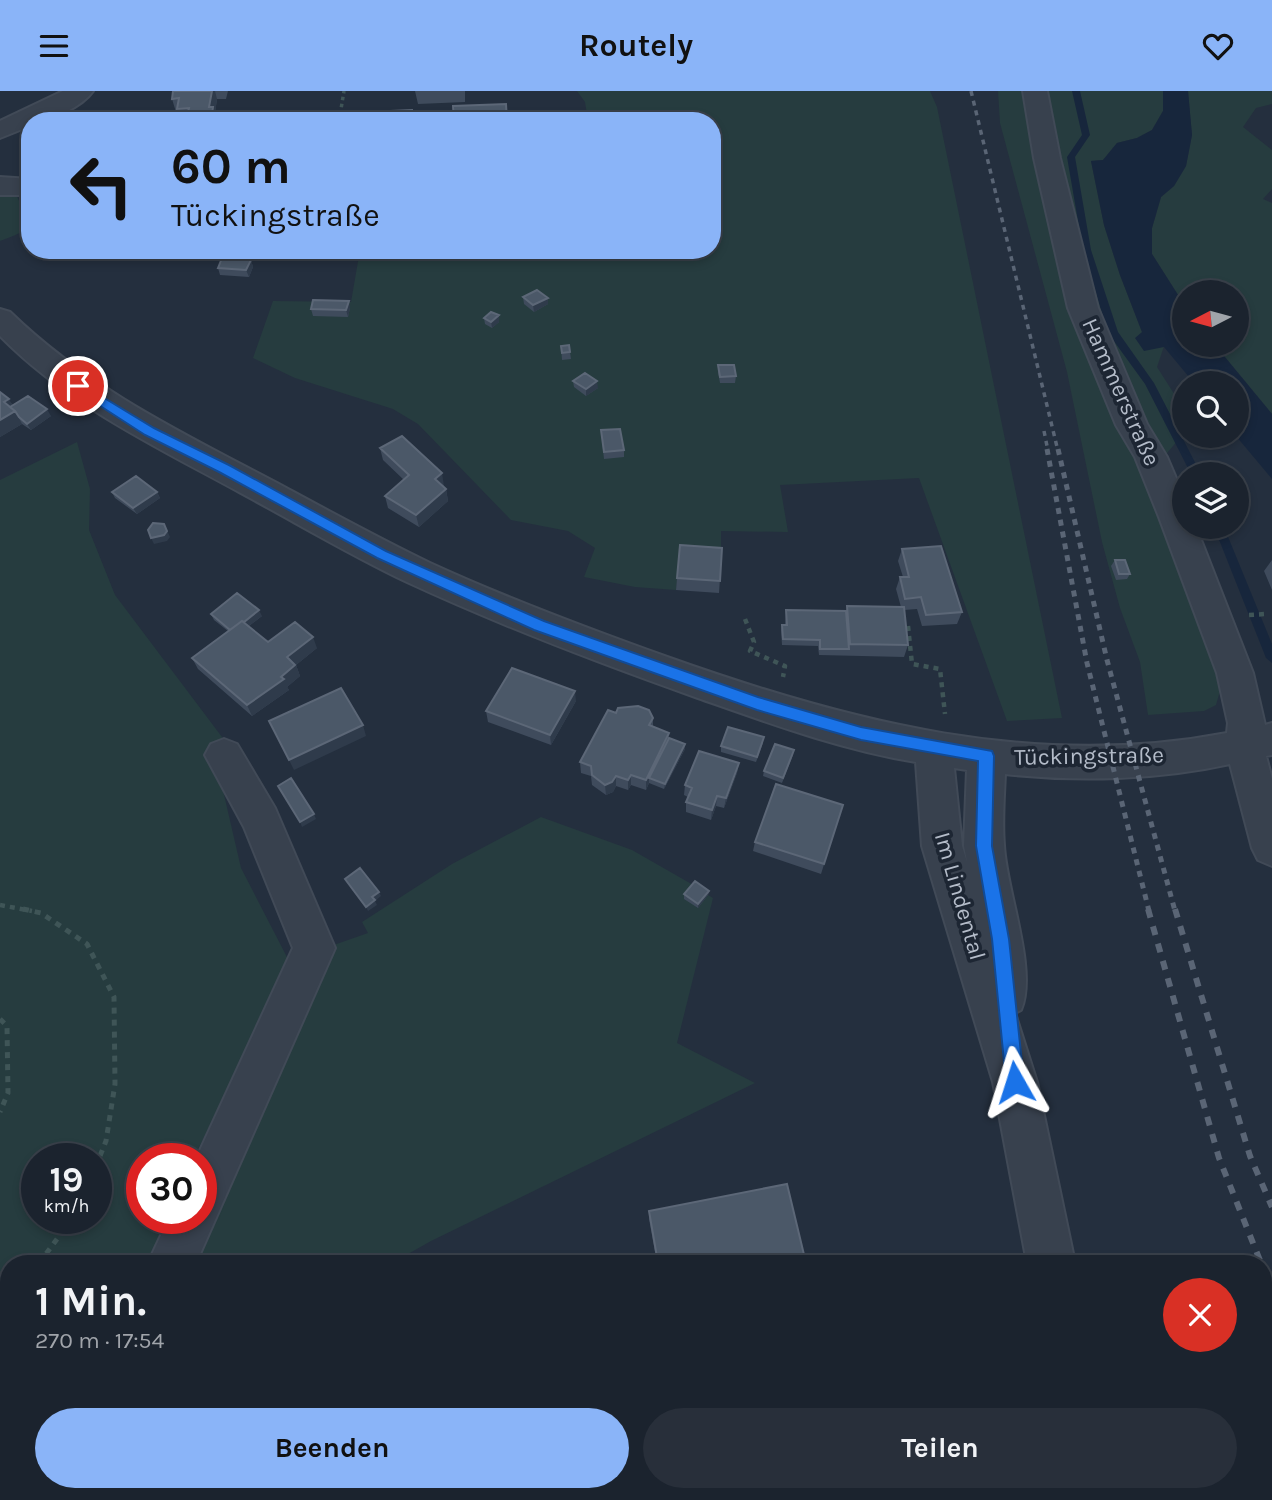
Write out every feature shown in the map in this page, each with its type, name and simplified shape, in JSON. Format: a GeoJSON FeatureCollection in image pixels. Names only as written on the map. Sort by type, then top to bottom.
{"type":"FeatureCollection","features":[{"type":"Feature","properties":{"kind":"street"},"geometry":{"type":"LineString","coordinates":[[45,112],[81,91]]}},
{"type":"Feature","properties":{"kind":"street","name":"Hammerstraße"},"geometry":{"type":"LineString","coordinates":[[1035,91],[1047,158],[1083,309],[1132,425],[1151,457],[1171,505],[1234,673],[1247,723],[1259,743],[1264,825],[1272,848]]}},
{"type":"Feature","properties":{"kind":"street"},"geometry":{"type":"LineString","coordinates":[[0,130],[21,122]]}},
{"type":"Feature","properties":{"kind":"street"},"geometry":{"type":"LineString","coordinates":[[0,185],[5,188],[21,187]]}},
{"type":"Feature","properties":{"kind":"street","name":"Tückingstraße"},"geometry":{"type":"LineString","coordinates":[[0,319],[29,351],[149,432],[224,468],[382,555],[560,634],[777,709],[861,734],[940,729],[986,756],[1056,760],[1139,758],[1259,743]]}},
{"type":"Feature","properties":{"kind":"street","name":"Im Lindental"},"geometry":{"type":"LineString","coordinates":[[940,729],[936,797],[942,846],[1015,1082]]}},
{"type":"Feature","properties":{"kind":"street"},"geometry":{"type":"LineString","coordinates":[[217,1163],[314,948],[261,820],[224,755]]}},
{"type":"Feature","properties":{"kind":"street","name":"Im Lindental"},"geometry":{"type":"LineString","coordinates":[[986,756],[984,846],[1000,939],[1015,1082],[1049,1255]]}},
{"type":"Feature","properties":{"kind":"street"},"geometry":{"type":"LineString","coordinates":[[176,1255],[186,1234]]}},
{"type":"Feature","properties":{"kind":"path"},"geometry":{"type":"LineString","coordinates":[[340,112],[344,91]]}},
{"type":"Feature","properties":{"kind":"path"},"geometry":{"type":"LineString","coordinates":[[745,619],[754,642],[750,651],[785,666],[777,709]]}},
{"type":"Feature","properties":{"kind":"path"},"geometry":{"type":"LineString","coordinates":[[908,626],[912,664],[940,669],[940,729]]}},
{"type":"Feature","properties":{"kind":"path"},"geometry":{"type":"LineString","coordinates":[[0,905],[41,913],[87,944],[114,997],[115,1084],[105,1143]]}},
{"type":"Feature","properties":{"kind":"path"},"geometry":{"type":"LineString","coordinates":[[0,1019],[7,1026],[8,1093],[0,1112]]}},
{"type":"Feature","properties":{"kind":"path"},"geometry":{"type":"LineString","coordinates":[[45,1255],[61,1234]]}},
{"type":"Feature","properties":{"kind":"green space"},"geometry":{"type":"Polygon","coordinates":[[[577,91],[930,91],[937,107],[1062,718],[1007,721],[919,478],[780,485],[788,532],[721,531],[721,560],[680,557],[676,590],[635,587],[584,577],[595,548],[568,531],[511,520],[418,424],[393,409],[295,378],[253,358],[273,301],[351,302],[358,259],[721,259],[721,112],[587,112],[585,102],[577,91]]]}},
{"type":"Feature","properties":{"kind":"green space"},"geometry":{"type":"Polygon","coordinates":[[[998,91],[1163,91],[1163,111],[1152,130],[1137,138],[1117,143],[1103,160],[1091,161],[1104,225],[1142,332],[1164,346],[1157,367],[1172,391],[1172,447],[1150,473],[1222,684],[1216,705],[1204,711],[1148,715],[1140,662],[1120,608],[1102,542],[1067,372],[1000,123],[998,91]]]}},
{"type":"Feature","properties":{"kind":"green space"},"geometry":{"type":"Polygon","coordinates":[[[1188,91],[1272,91],[1272,104],[1256,108],[1243,127],[1272,150],[1272,189],[1263,199],[1272,203],[1272,414],[1249,386],[1249,371],[1236,371],[1225,357],[1250,357],[1250,280],[1172,280],[1172,286],[1152,254],[1152,228],[1161,197],[1174,186],[1186,166],[1192,135],[1188,91]]]}},
{"type":"Feature","properties":{"kind":"green space"},"geometry":{"type":"Polygon","coordinates":[[[0,190],[15,192],[21,203],[21,232],[0,241],[0,190]]]}},
{"type":"Feature","properties":{"kind":"green space"},"geometry":{"type":"Polygon","coordinates":[[[77,442],[90,489],[89,530],[115,595],[225,741],[222,786],[241,868],[289,961],[201,1143],[126,1143],[126,1234],[164,1234],[155,1255],[0,1255],[0,480],[77,442]]]}},
{"type":"Feature","properties":{"kind":"green space"},"geometry":{"type":"Polygon","coordinates":[[[541,817],[632,850],[695,886],[697,908],[708,895],[713,898],[677,1043],[755,1083],[406,1255],[189,1255],[198,1234],[217,1234],[217,1192],[328,947],[368,933],[362,922],[452,864],[541,817]]]}},
{"type":"Feature","properties":{"kind":"water"},"geometry":{"type":"Polygon","coordinates":[[[1163,91],[1188,91],[1192,135],[1186,166],[1174,186],[1161,197],[1152,228],[1152,254],[1172,286],[1172,357],[1164,347],[1144,351],[1135,338],[1142,332],[1104,225],[1091,161],[1103,160],[1117,143],[1137,138],[1152,130],[1163,111],[1163,91]]]}},
{"type":"Feature","properties":{"kind":"water"},"geometry":{"type":"Polygon","coordinates":[[[1172,357],[1225,357],[1236,371],[1184,371],[1172,357]]]}},
{"type":"Feature","properties":{"kind":"water"},"geometry":{"type":"Polygon","coordinates":[[[1249,386],[1272,414],[1272,479],[1246,448],[1249,448],[1249,386]]]}},
{"type":"Feature","properties":{"kind":"building"},"geometry":{"type":"Polygon","coordinates":[[[173,91],[212,91],[209,107],[213,107],[212,112],[177,109],[179,98],[172,99],[173,91]]]}},
{"type":"Feature","properties":{"kind":"building"},"geometry":{"type":"Polygon","coordinates":[[[506,104],[506,112],[453,112],[453,106],[506,104]]]}},
{"type":"Feature","properties":{"kind":"building"},"geometry":{"type":"Polygon","coordinates":[[[412,110],[412,112],[391,112],[412,110]]]}},
{"type":"Feature","properties":{"kind":"building"},"geometry":{"type":"Polygon","coordinates":[[[222,259],[251,260],[246,270],[218,268],[222,259]]]}},
{"type":"Feature","properties":{"kind":"building"},"geometry":{"type":"Polygon","coordinates":[[[537,290],[548,298],[533,305],[523,297],[537,290]]]}},
{"type":"Feature","properties":{"kind":"building"},"geometry":{"type":"Polygon","coordinates":[[[313,300],[349,301],[346,310],[311,309],[313,300]]]}},
{"type":"Feature","properties":{"kind":"building"},"geometry":{"type":"Polygon","coordinates":[[[491,312],[499,315],[491,322],[484,318],[491,312]]]}},
{"type":"Feature","properties":{"kind":"building"},"geometry":{"type":"Polygon","coordinates":[[[569,345],[570,352],[562,353],[561,346],[569,345]]]}},
{"type":"Feature","properties":{"kind":"building"},"geometry":{"type":"Polygon","coordinates":[[[718,365],[734,365],[736,376],[720,377],[718,365]]]}},
{"type":"Feature","properties":{"kind":"building"},"geometry":{"type":"Polygon","coordinates":[[[585,373],[597,381],[586,389],[573,381],[585,373]]]}},
{"type":"Feature","properties":{"kind":"building"},"geometry":{"type":"Polygon","coordinates":[[[0,392],[9,399],[4,402],[15,411],[0,420],[0,392]]]}},
{"type":"Feature","properties":{"kind":"building"},"geometry":{"type":"Polygon","coordinates":[[[28,396],[47,409],[27,424],[10,407],[28,396]]]}},
{"type":"Feature","properties":{"kind":"building"},"geometry":{"type":"Polygon","coordinates":[[[620,429],[624,450],[604,452],[601,430],[620,429]]]}},
{"type":"Feature","properties":{"kind":"building"},"geometry":{"type":"Polygon","coordinates":[[[402,436],[442,473],[435,479],[446,489],[416,515],[385,496],[409,475],[380,448],[402,436]]]}},
{"type":"Feature","properties":{"kind":"building"},"geometry":{"type":"Polygon","coordinates":[[[136,476],[157,492],[133,508],[112,492],[136,476]]]}},
{"type":"Feature","properties":{"kind":"building"},"geometry":{"type":"Polygon","coordinates":[[[153,523],[164,524],[167,531],[164,535],[151,538],[148,530],[153,523]]]}},
{"type":"Feature","properties":{"kind":"building"},"geometry":{"type":"Polygon","coordinates":[[[680,545],[722,548],[720,581],[677,578],[680,545]]]}},
{"type":"Feature","properties":{"kind":"building"},"geometry":{"type":"Polygon","coordinates":[[[941,546],[962,612],[926,615],[921,597],[905,599],[900,577],[909,577],[902,549],[941,546]]]}},
{"type":"Feature","properties":{"kind":"building"},"geometry":{"type":"Polygon","coordinates":[[[1115,560],[1125,560],[1130,574],[1119,574],[1115,560]]]}},
{"type":"Feature","properties":{"kind":"building"},"geometry":{"type":"Polygon","coordinates":[[[237,593],[259,610],[230,630],[211,614],[237,593]]]}},
{"type":"Feature","properties":{"kind":"building"},"geometry":{"type":"Polygon","coordinates":[[[847,606],[904,607],[908,645],[850,644],[847,606]]]}},
{"type":"Feature","properties":{"kind":"building"},"geometry":{"type":"Polygon","coordinates":[[[786,610],[846,611],[849,649],[820,649],[820,640],[783,639],[782,625],[787,625],[786,610]]]}},
{"type":"Feature","properties":{"kind":"building"},"geometry":{"type":"Polygon","coordinates":[[[242,621],[268,642],[295,622],[313,637],[287,657],[295,665],[281,677],[284,679],[247,705],[192,658],[242,621]]]}},
{"type":"Feature","properties":{"kind":"building"},"geometry":{"type":"Polygon","coordinates":[[[512,668],[575,691],[550,735],[486,711],[512,668]]]}},
{"type":"Feature","properties":{"kind":"building"},"geometry":{"type":"Polygon","coordinates":[[[341,688],[363,725],[289,760],[269,721],[341,688]]]}},
{"type":"Feature","properties":{"kind":"building"},"geometry":{"type":"Polygon","coordinates":[[[638,706],[649,710],[653,718],[649,725],[669,733],[646,780],[631,775],[628,780],[616,776],[612,782],[605,785],[592,775],[591,766],[580,762],[608,710],[616,713],[618,708],[638,706]]]}},
{"type":"Feature","properties":{"kind":"building"},"geometry":{"type":"Polygon","coordinates":[[[728,727],[764,737],[757,757],[721,746],[728,727]]]}},
{"type":"Feature","properties":{"kind":"building"},"geometry":{"type":"Polygon","coordinates":[[[669,738],[685,744],[665,784],[649,778],[669,738]]]}},
{"type":"Feature","properties":{"kind":"building"},"geometry":{"type":"Polygon","coordinates":[[[775,744],[794,750],[783,778],[764,771],[775,744]]]}},
{"type":"Feature","properties":{"kind":"building"},"geometry":{"type":"Polygon","coordinates":[[[699,751],[739,763],[726,798],[717,796],[712,810],[686,802],[692,788],[685,785],[699,751]]]}},
{"type":"Feature","properties":{"kind":"building"},"geometry":{"type":"Polygon","coordinates":[[[291,778],[314,814],[300,822],[278,786],[291,778]]]}},
{"type":"Feature","properties":{"kind":"building"},"geometry":{"type":"Polygon","coordinates":[[[776,784],[843,805],[824,864],[755,842],[776,784]]]}},
{"type":"Feature","properties":{"kind":"building"},"geometry":{"type":"Polygon","coordinates":[[[360,868],[379,892],[372,897],[375,900],[366,907],[345,879],[360,868]]]}},
{"type":"Feature","properties":{"kind":"building"},"geometry":{"type":"Polygon","coordinates":[[[695,881],[709,891],[698,904],[684,894],[695,881]]]}},
{"type":"Feature","properties":{"kind":"building"},"geometry":{"type":"Polygon","coordinates":[[[787,1184],[804,1255],[657,1255],[649,1211],[787,1184]]]}},
{"type":"Feature","properties":{"kind":"waterway"},"geometry":{"type":"LineString","coordinates":[[1076,91],[1086,135],[1071,157],[1087,250],[1113,333],[1149,383],[1190,462]]}},
{"type":"Feature","properties":{"kind":"waterway"},"geometry":{"type":"LineString","coordinates":[[1224,539],[1272,658]]}},
{"type":"Feature","properties":{"kind":"railway"},"geometry":{"type":"LineString","coordinates":[[971,91],[1058,451]]}},
{"type":"Feature","properties":{"kind":"railway"},"geometry":{"type":"LineString","coordinates":[[1044,431],[1048,451]]}},
{"type":"Feature","properties":{"kind":"railway"},"geometry":{"type":"LineString","coordinates":[[1047,449],[1087,663],[1149,911]]}},
{"type":"Feature","properties":{"kind":"railway"},"geometry":{"type":"LineString","coordinates":[[1058,449],[1107,660],[1175,911]]}},
{"type":"Feature","properties":{"kind":"railway"},"geometry":{"type":"LineString","coordinates":[[1148,909],[1219,1158],[1258,1255]]}},
{"type":"Feature","properties":{"kind":"railway"},"geometry":{"type":"LineString","coordinates":[[1175,909],[1250,1156],[1272,1207]]}},
{"type":"Feature","properties":{"kind":"route"},"geometry":{"type":"LineString","coordinates":[[78,386],[149,432],[224,468],[382,555],[560,634],[757,703],[861,734],[986,756],[984,846],[1000,939],[1015,1082]]}}]}
